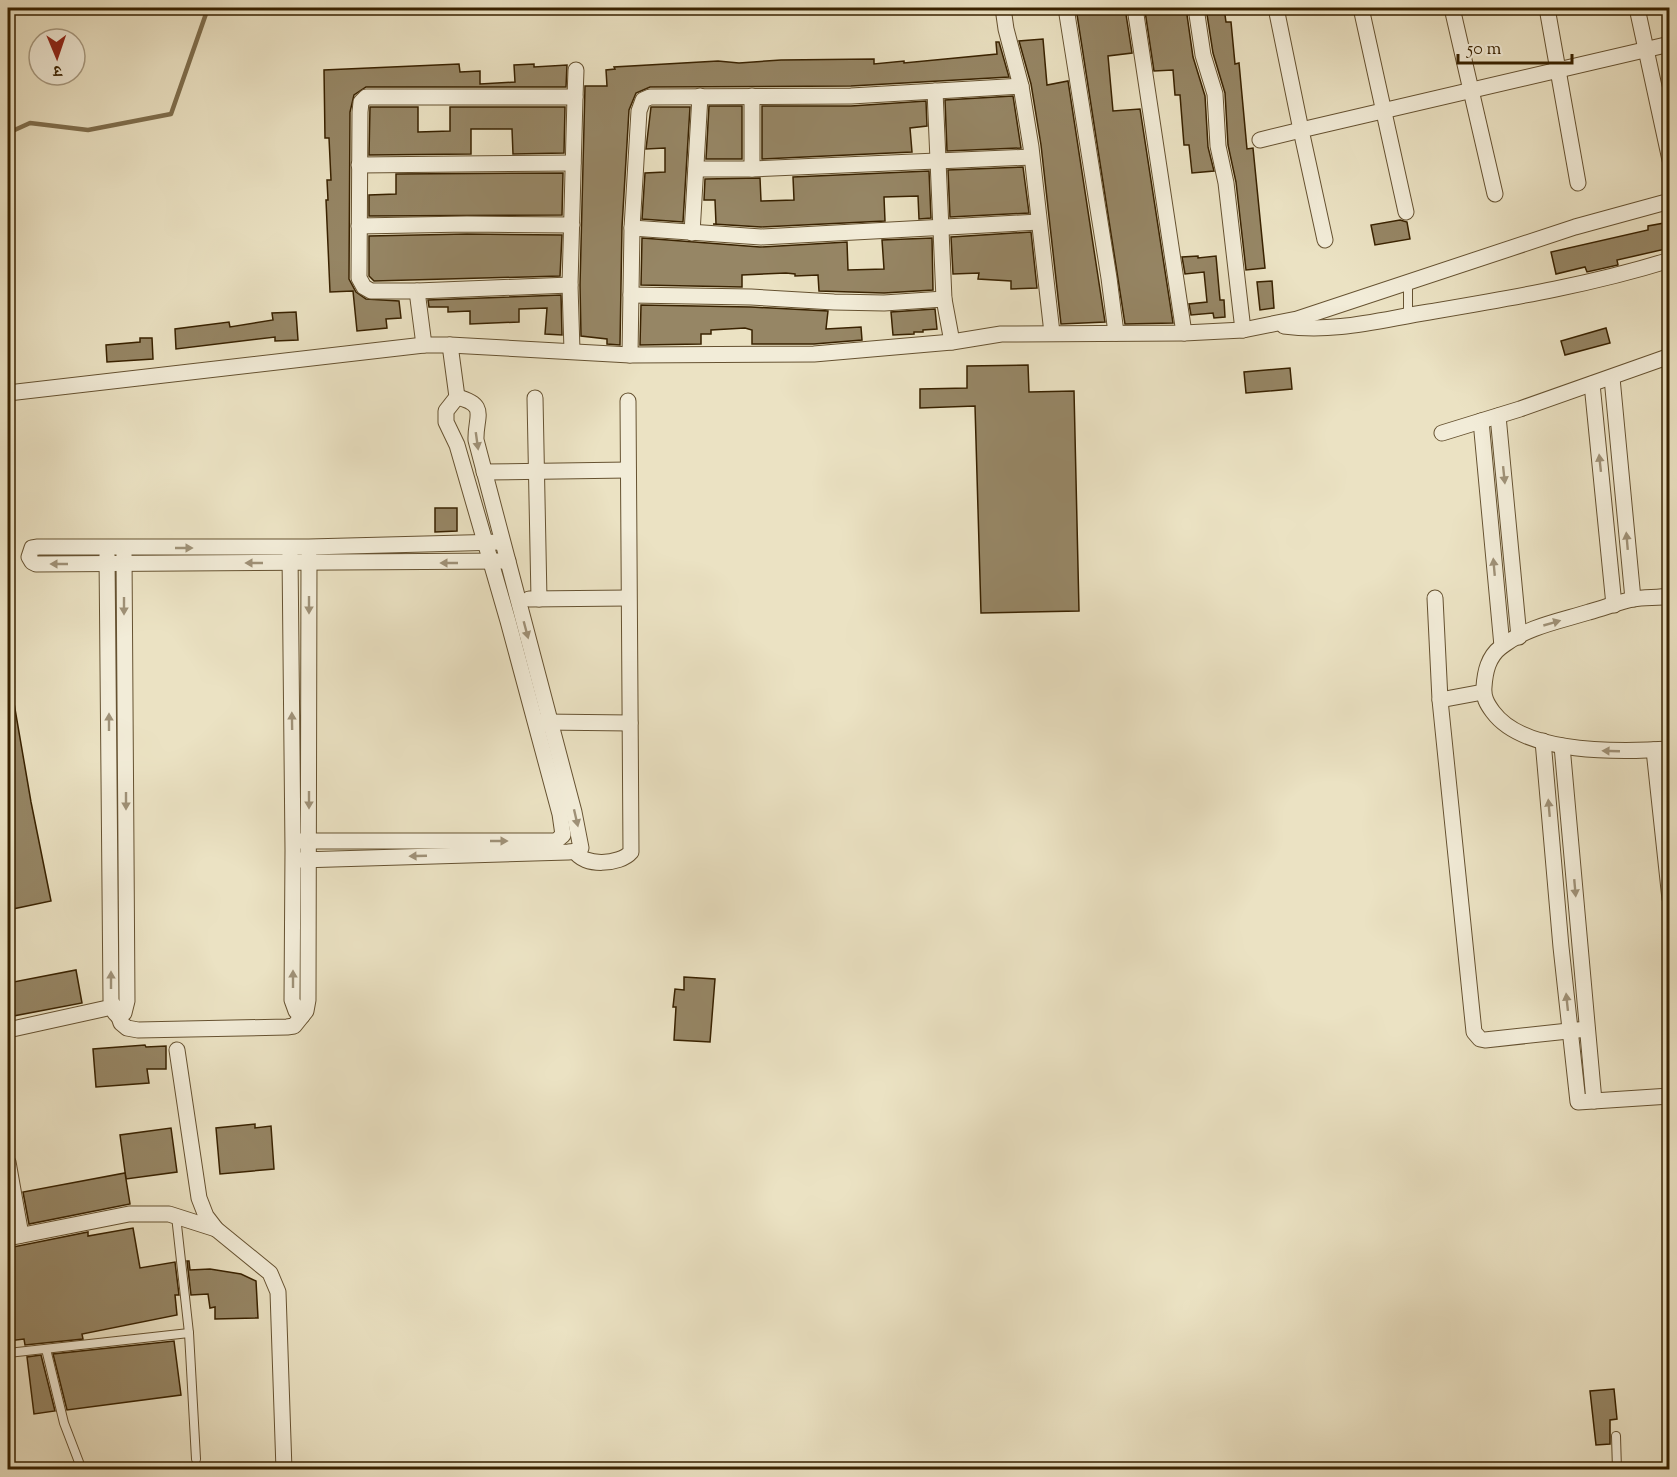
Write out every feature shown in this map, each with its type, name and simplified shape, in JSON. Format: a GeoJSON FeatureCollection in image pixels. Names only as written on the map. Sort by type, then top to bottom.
{"type":"FeatureCollection","features":[{"type":"Feature","properties":{"kind":"street"},"geometry":{"type":"LineString","coordinates":[[1003,8],[1021,86],[1052,333]]}},
{"type":"Feature","properties":{"kind":"street"},"geometry":{"type":"LineString","coordinates":[[1066,8],[1116,333]]}},
{"type":"Feature","properties":{"kind":"street"},"geometry":{"type":"LineString","coordinates":[[1136,8],[1184,333]]}},
{"type":"Feature","properties":{"kind":"street"},"geometry":{"type":"LineString","coordinates":[[1196,8],[1203,55],[1215,94],[1218,146],[1226,183],[1243,330]]}},
{"type":"Feature","properties":{"kind":"street"},"geometry":{"type":"LineString","coordinates":[[1276,8],[1325,240]]}},
{"type":"Feature","properties":{"kind":"street"},"geometry":{"type":"LineString","coordinates":[[1361,8],[1406,212]]}},
{"type":"Feature","properties":{"kind":"street"},"geometry":{"type":"LineString","coordinates":[[1452,8],[1496,194]]}},
{"type":"Feature","properties":{"kind":"street"},"geometry":{"type":"LineString","coordinates":[[1547,8],[1578,183]]}},
{"type":"Feature","properties":{"kind":"street"},"geometry":{"type":"LineString","coordinates":[[1637,8],[1670,160]]}},
{"type":"Feature","properties":{"kind":"street"},"geometry":{"type":"LineString","coordinates":[[1260,140],[1670,44]]}},
{"type":"Feature","properties":{"kind":"street"},"geometry":{"type":"LineString","coordinates":[[572,351],[570,285],[576,70]]}},
{"type":"Feature","properties":{"kind":"street"},"geometry":{"type":"LineString","coordinates":[[630,355],[632,228],[640,105],[643,100],[650,97],[700,96],[851,96],[1021,86]]}},
{"type":"Feature","properties":{"kind":"street"},"geometry":{"type":"LineString","coordinates":[[935,91],[944,299],[952,342]]}},
{"type":"Feature","properties":{"kind":"street"},"geometry":{"type":"LineString","coordinates":[[692,233],[700,96]]}},
{"type":"Feature","properties":{"kind":"street"},"geometry":{"type":"LineString","coordinates":[[752,96],[752,169]]}},
{"type":"Feature","properties":{"kind":"street"},"geometry":{"type":"LineString","coordinates":[[570,285],[417,291],[372,291],[364,287],[359,278],[360,112],[361,102],[366,97],[575,97]]}},
{"type":"Feature","properties":{"kind":"street"},"geometry":{"type":"LineString","coordinates":[[696,169],[752,169],[1031,157]]}},
{"type":"Feature","properties":{"kind":"street"},"geometry":{"type":"LineString","coordinates":[[359,165],[573,163]]}},
{"type":"Feature","properties":{"kind":"street"},"geometry":{"type":"LineString","coordinates":[[8,393],[424,345],[630,355],[814,354],[952,342],[1002,334],[1184,333],[1243,330],[1297,319],[1575,228],[1670,201]]}},
{"type":"Feature","properties":{"kind":"street"},"geometry":{"type":"LineString","coordinates":[[632,228],[761,237],[1039,222]]}},
{"type":"Feature","properties":{"kind":"street"},"geometry":{"type":"LineString","coordinates":[[359,226],[572,225]]}},
{"type":"Feature","properties":{"kind":"street"},"geometry":{"type":"LineString","coordinates":[[1273,324],[1306,329],[1349,327],[1566,288],[1670,260]]}},
{"type":"Feature","properties":{"kind":"street"},"geometry":{"type":"LineString","coordinates":[[417,291],[424,345]]}},
{"type":"Feature","properties":{"kind":"street"},"geometry":{"type":"LineString","coordinates":[[631,295],[751,297],[844,303],[944,299]]}},
{"type":"Feature","properties":{"kind":"street"},"geometry":{"type":"LineString","coordinates":[[293,860],[579,851],[581,848],[551,723],[510,601],[491,563],[457,445],[445,417],[450,405],[457,397],[450,345]]}},
{"type":"Feature","properties":{"kind":"street"},"geometry":{"type":"LineString","coordinates":[[1442,433],[1612,378],[1670,356]]}},
{"type":"Feature","properties":{"kind":"street"},"geometry":{"type":"LineString","coordinates":[[1612,378],[1633,599]]}},
{"type":"Feature","properties":{"kind":"street"},"geometry":{"type":"LineString","coordinates":[[1592,384],[1614,605]]}},
{"type":"Feature","properties":{"kind":"street"},"geometry":{"type":"LineString","coordinates":[[301,841],[556,842],[563,835],[563,827],[535,722],[510,601],[508,561],[476,441],[479,412],[473,402],[457,397]]}},
{"type":"Feature","properties":{"kind":"street"},"geometry":{"type":"LineString","coordinates":[[535,398],[539,599]]}},
{"type":"Feature","properties":{"kind":"street"},"geometry":{"type":"LineString","coordinates":[[575,851],[582,860],[604,861],[626,858],[631,852],[628,401]]}},
{"type":"Feature","properties":{"kind":"street"},"geometry":{"type":"LineString","coordinates":[[1498,416],[1519,637]]}},
{"type":"Feature","properties":{"kind":"street"},"geometry":{"type":"LineString","coordinates":[[1481,421],[1502,646]]}},
{"type":"Feature","properties":{"kind":"street"},"geometry":{"type":"LineString","coordinates":[[484,472],[628,470]]}},
{"type":"Feature","properties":{"kind":"street"},"geometry":{"type":"LineString","coordinates":[[502,542],[290,547],[124,556],[108,564],[36,564],[29,557],[32,548],[107,548],[124,556],[290,563],[491,563],[508,561]]}},
{"type":"Feature","properties":{"kind":"street"},"geometry":{"type":"LineString","coordinates":[[107,548],[116,1012],[121,1023],[127,1028],[138,1030],[287,1027],[294,1026],[306,1011],[309,859],[301,841],[290,547]]}},
{"type":"Feature","properties":{"kind":"street"},"geometry":{"type":"LineString","coordinates":[[302,1016],[296,1011],[292,1000],[293,860],[301,841],[309,547]]}},
{"type":"Feature","properties":{"kind":"street"},"geometry":{"type":"LineString","coordinates":[[8,1030],[116,1012],[124,1013],[128,1001],[124,556]]}},
{"type":"Feature","properties":{"kind":"street"},"geometry":{"type":"LineString","coordinates":[[1670,596],[1633,599],[1535,628],[1502,646],[1494,654],[1485,670],[1483,692],[1487,704],[1499,719],[1514,730],[1543,741],[1599,751],[1662,750],[1670,899]]}},
{"type":"Feature","properties":{"kind":"street"},"geometry":{"type":"LineString","coordinates":[[510,601],[628,598]]}},
{"type":"Feature","properties":{"kind":"street"},"geometry":{"type":"LineString","coordinates":[[1435,598],[1440,700],[1474,1032],[1480,1039],[1485,1040],[1587,1029]]}},
{"type":"Feature","properties":{"kind":"street"},"geometry":{"type":"LineString","coordinates":[[1440,700],[1483,692]]}},
{"type":"Feature","properties":{"kind":"street"},"geometry":{"type":"LineString","coordinates":[[535,722],[630,723]]}},
{"type":"Feature","properties":{"kind":"street"},"geometry":{"type":"LineString","coordinates":[[1543,741],[1578,1102],[1670,1096]]}},
{"type":"Feature","properties":{"kind":"street"},"geometry":{"type":"LineString","coordinates":[[1562,746],[1594,1101]]}},
{"type":"Feature","properties":{"kind":"street"},"geometry":{"type":"LineString","coordinates":[[177,1050],[200,1198],[206,1216],[216,1229],[270,1273],[278,1292],[284,1470]]}},
{"type":"Feature","properties":{"kind":"street"},"geometry":{"type":"LineString","coordinates":[[8,1162],[14,1237],[129,1214],[169,1214],[216,1229]]}},
{"type":"Feature","properties":{"kind":"lane"},"geometry":{"type":"LineString","coordinates":[[1408,282],[1408,315]]}},
{"type":"Feature","properties":{"kind":"lane"},"geometry":{"type":"LineString","coordinates":[[176,1216],[189,1333],[196,1459]]}},
{"type":"Feature","properties":{"kind":"lane"},"geometry":{"type":"LineString","coordinates":[[8,1353],[189,1333]]}},
{"type":"Feature","properties":{"kind":"lane"},"geometry":{"type":"LineString","coordinates":[[46,1349],[64,1423],[82,1470]]}},
{"type":"Feature","properties":{"kind":"lane"},"geometry":{"type":"LineString","coordinates":[[1616,1436],[1617,1470]]}},
{"type":"Feature","properties":{"kind":"building"},"geometry":{"type":"Polygon","coordinates":[[[1076,8],[1125,8],[1132,53],[1108,56],[1113,111],[1140,109],[1173,323],[1125,324],[1076,8]]]}},
{"type":"Feature","properties":{"kind":"building"},"geometry":{"type":"Polygon","coordinates":[[[1165,8],[1186,8],[1193,57],[1205,96],[1208,147],[1214,171],[1192,173],[1189,145],[1184,145],[1180,95],[1175,95],[1173,70],[1154,71],[1145,11],[1165,11],[1165,8]]]}},
{"type":"Feature","properties":{"kind":"building"},"geometry":{"type":"Polygon","coordinates":[[[1206,8],[1224,8],[1226,22],[1231,22],[1235,64],[1239,63],[1247,149],[1253,148],[1265,268],[1246,270],[1236,182],[1228,145],[1225,93],[1213,53],[1206,8]]]}},
{"type":"Feature","properties":{"kind":"building"},"geometry":{"type":"Polygon","coordinates":[[[1043,39],[1047,85],[1068,81],[1105,322],[1061,324],[1041,145],[1031,84],[1019,41],[1043,39]]]}},
{"type":"Feature","properties":{"kind":"building"},"geometry":{"type":"Polygon","coordinates":[[[996,42],[999,42],[1009,77],[851,86],[650,87],[636,93],[629,110],[622,227],[620,345],[607,344],[607,339],[581,336],[580,285],[585,86],[607,86],[606,70],[615,69],[614,67],[718,61],[739,63],[874,59],[874,64],[904,61],[904,63],[997,54],[996,42]]]}},
{"type":"Feature","properties":{"kind":"building"},"geometry":{"type":"Polygon","coordinates":[[[459,64],[460,72],[480,71],[480,84],[515,82],[514,65],[534,64],[534,67],[567,65],[566,87],[366,87],[354,95],[350,112],[349,279],[356,292],[366,299],[399,301],[401,318],[386,319],[387,328],[357,331],[353,291],[330,292],[326,200],[328,200],[327,180],[331,180],[329,138],[325,138],[324,70],[459,64]]]}},
{"type":"Feature","properties":{"kind":"building"},"geometry":{"type":"Polygon","coordinates":[[[1013,96],[1021,148],[947,151],[945,100],[1013,96]]]}},
{"type":"Feature","properties":{"kind":"building"},"geometry":{"type":"Polygon","coordinates":[[[926,101],[927,126],[910,128],[912,152],[762,159],[762,106],[851,106],[926,101]]]}},
{"type":"Feature","properties":{"kind":"building"},"geometry":{"type":"Polygon","coordinates":[[[709,106],[742,106],[742,159],[706,159],[709,106]]]}},
{"type":"Feature","properties":{"kind":"building"},"geometry":{"type":"Polygon","coordinates":[[[370,107],[418,107],[418,132],[450,131],[450,107],[565,107],[564,153],[513,154],[512,129],[471,129],[471,154],[369,155],[370,107]]]}},
{"type":"Feature","properties":{"kind":"building"},"geometry":{"type":"Polygon","coordinates":[[[651,107],[690,107],[683,222],[642,219],[645,173],[665,172],[665,148],[646,149],[651,107]]]}},
{"type":"Feature","properties":{"kind":"building"},"geometry":{"type":"Polygon","coordinates":[[[1023,167],[1029,213],[950,217],[948,170],[1023,167]]]}},
{"type":"Feature","properties":{"kind":"building"},"geometry":{"type":"Polygon","coordinates":[[[929,171],[931,218],[919,219],[918,196],[884,197],[885,221],[761,227],[713,224],[716,224],[715,200],[704,200],[705,179],[760,178],[761,201],[794,200],[793,177],[929,171]]]}},
{"type":"Feature","properties":{"kind":"building"},"geometry":{"type":"Polygon","coordinates":[[[563,173],[562,215],[369,216],[369,195],[396,194],[396,174],[563,173]]]}},
{"type":"Feature","properties":{"kind":"building"},"geometry":{"type":"Polygon","coordinates":[[[1400,220],[1407,222],[1410,239],[1375,245],[1371,225],[1400,220]]]}},
{"type":"Feature","properties":{"kind":"building"},"geometry":{"type":"Polygon","coordinates":[[[1670,222],[1670,248],[1617,260],[1618,265],[1587,272],[1585,267],[1556,274],[1551,252],[1648,230],[1648,226],[1670,222]]]}},
{"type":"Feature","properties":{"kind":"building"},"geometry":{"type":"Polygon","coordinates":[[[1031,232],[1037,288],[1011,289],[1011,281],[978,279],[979,273],[953,274],[951,237],[1031,232]]]}},
{"type":"Feature","properties":{"kind":"building"},"geometry":{"type":"Polygon","coordinates":[[[562,235],[560,276],[374,281],[369,276],[369,236],[562,235]]]}},
{"type":"Feature","properties":{"kind":"building"},"geometry":{"type":"Polygon","coordinates":[[[642,238],[760,247],[847,242],[848,270],[884,269],[882,240],[932,238],[933,290],[884,293],[819,291],[818,275],[795,276],[795,274],[786,273],[742,275],[742,287],[641,285],[642,238]]]}},
{"type":"Feature","properties":{"kind":"building"},"geometry":{"type":"Polygon","coordinates":[[[1198,256],[1198,258],[1216,256],[1220,300],[1224,300],[1225,317],[1214,318],[1213,313],[1191,315],[1189,304],[1207,302],[1204,272],[1185,274],[1182,257],[1198,256]]]}},
{"type":"Feature","properties":{"kind":"building"},"geometry":{"type":"Polygon","coordinates":[[[1272,281],[1274,308],[1260,310],[1257,282],[1272,281]]]}},
{"type":"Feature","properties":{"kind":"building"},"geometry":{"type":"Polygon","coordinates":[[[561,295],[562,335],[545,334],[547,308],[519,309],[519,322],[470,324],[470,311],[448,312],[448,307],[429,307],[428,300],[561,295]]]}},
{"type":"Feature","properties":{"kind":"building"},"geometry":{"type":"Polygon","coordinates":[[[641,305],[828,311],[826,329],[861,327],[862,340],[814,344],[752,344],[752,330],[745,328],[711,330],[711,334],[701,334],[701,344],[640,345],[641,305]]]}},
{"type":"Feature","properties":{"kind":"building"},"geometry":{"type":"Polygon","coordinates":[[[935,309],[937,329],[923,330],[923,332],[914,332],[914,334],[893,335],[891,312],[935,309]]]}},
{"type":"Feature","properties":{"kind":"building"},"geometry":{"type":"Polygon","coordinates":[[[296,312],[298,340],[275,341],[275,337],[176,349],[175,329],[229,322],[230,327],[273,320],[272,313],[296,312]]]}},
{"type":"Feature","properties":{"kind":"building"},"geometry":{"type":"Polygon","coordinates":[[[1606,328],[1610,343],[1565,355],[1561,341],[1606,328]]]}},
{"type":"Feature","properties":{"kind":"building"},"geometry":{"type":"Polygon","coordinates":[[[140,338],[152,338],[153,359],[107,362],[106,345],[140,342],[140,338]]]}},
{"type":"Feature","properties":{"kind":"building"},"geometry":{"type":"Polygon","coordinates":[[[1028,365],[1029,392],[1074,391],[1079,611],[981,613],[975,406],[920,408],[920,389],[967,388],[967,366],[1028,365]]]}},
{"type":"Feature","properties":{"kind":"building"},"geometry":{"type":"Polygon","coordinates":[[[1290,368],[1292,389],[1246,393],[1244,372],[1290,368]]]}},
{"type":"Feature","properties":{"kind":"building"},"geometry":{"type":"Polygon","coordinates":[[[435,508],[457,508],[457,531],[435,532],[435,508]]]}},
{"type":"Feature","properties":{"kind":"building"},"geometry":{"type":"Polygon","coordinates":[[[8,703],[14,703],[51,901],[8,910],[8,703]]]}},
{"type":"Feature","properties":{"kind":"building"},"geometry":{"type":"Polygon","coordinates":[[[76,970],[82,1003],[8,1017],[8,983],[76,970]]]}},
{"type":"Feature","properties":{"kind":"building"},"geometry":{"type":"Polygon","coordinates":[[[684,977],[715,979],[710,1042],[674,1040],[675,989],[684,990],[684,977]]]}},
{"type":"Feature","properties":{"kind":"building"},"geometry":{"type":"Polygon","coordinates":[[[145,1045],[146,1047],[166,1046],[166,1069],[147,1069],[149,1083],[96,1087],[93,1049],[145,1045]]]}},
{"type":"Feature","properties":{"kind":"building"},"geometry":{"type":"Polygon","coordinates":[[[255,1124],[255,1128],[271,1126],[274,1169],[220,1174],[216,1128],[255,1124]]]}},
{"type":"Feature","properties":{"kind":"building"},"geometry":{"type":"Polygon","coordinates":[[[171,1128],[177,1172],[126,1179],[120,1135],[171,1128]]]}},
{"type":"Feature","properties":{"kind":"building"},"geometry":{"type":"Polygon","coordinates":[[[125,1173],[130,1204],[29,1224],[23,1192],[125,1173]]]}},
{"type":"Feature","properties":{"kind":"building"},"geometry":{"type":"Polygon","coordinates":[[[133,1228],[140,1268],[175,1262],[179,1295],[175,1295],[177,1315],[82,1334],[83,1339],[25,1345],[24,1339],[8,1341],[8,1248],[88,1232],[88,1236],[133,1228]]]}},
{"type":"Feature","properties":{"kind":"building"},"geometry":{"type":"Polygon","coordinates":[[[187,1261],[189,1261],[190,1270],[210,1269],[241,1274],[256,1281],[258,1318],[215,1319],[215,1307],[210,1308],[208,1294],[191,1295],[187,1261]]]}},
{"type":"Feature","properties":{"kind":"building"},"geometry":{"type":"Polygon","coordinates":[[[174,1341],[181,1395],[67,1410],[53,1354],[174,1341]]]}},
{"type":"Feature","properties":{"kind":"building"},"geometry":{"type":"Polygon","coordinates":[[[41,1355],[55,1411],[34,1414],[27,1357],[41,1355]]]}},
{"type":"Feature","properties":{"kind":"building"},"geometry":{"type":"Polygon","coordinates":[[[1614,1389],[1617,1419],[1610,1420],[1610,1444],[1596,1445],[1590,1391],[1614,1389]]]}},
{"type":"Feature","properties":{"kind":"waterway"},"geometry":{"type":"LineString","coordinates":[[8,133],[30,123],[88,130],[171,114],[208,8]]}},
{"type":"Feature","properties":{"kind":"waterway"},"geometry":{"type":"LineString","coordinates":[[8,508],[10,512],[8,546]]}},
{"type":"Feature","properties":{"kind":"waterway"},"geometry":{"type":"LineString","coordinates":[[8,631],[8,657]]}}]}
